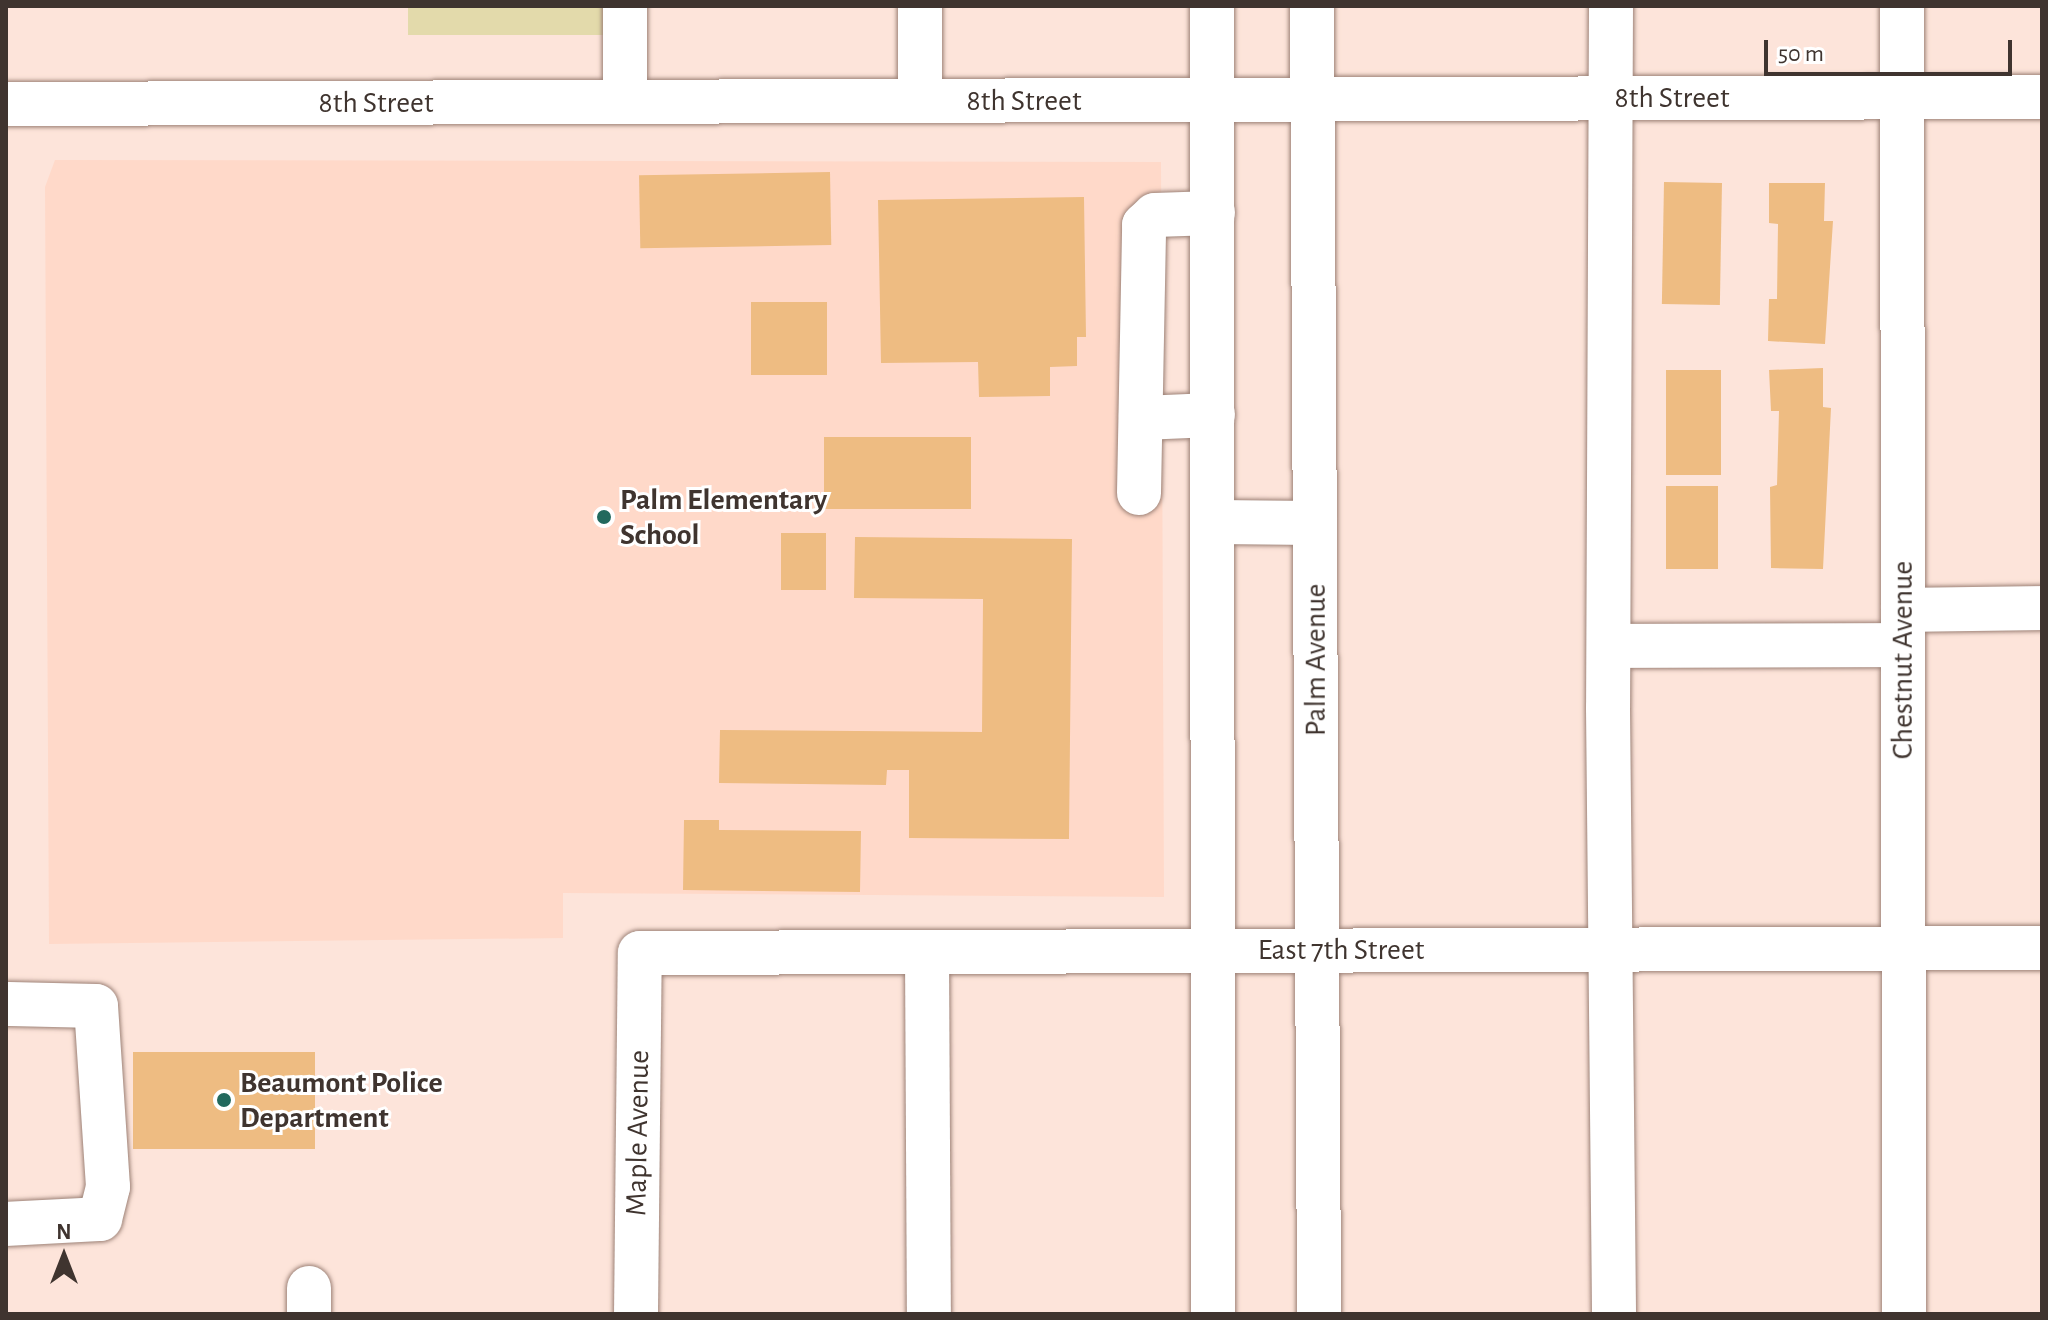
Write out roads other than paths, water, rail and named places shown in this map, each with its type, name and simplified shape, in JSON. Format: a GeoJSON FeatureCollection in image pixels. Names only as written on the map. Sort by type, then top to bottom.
{"type":"FeatureCollection","features":[{"type":"Feature","properties":{"kind":"street"},"geometry":{"type":"LineString","coordinates":[[625,6],[625,102]]}},
{"type":"Feature","properties":{"kind":"street"},"geometry":{"type":"LineString","coordinates":[[920,6],[920,101]]}},
{"type":"Feature","properties":{"kind":"street"},"geometry":{"type":"LineString","coordinates":[[1212,6],[1213,1314]]}},
{"type":"Feature","properties":{"kind":"street","name":"Palm Avenue"},"geometry":{"type":"LineString","coordinates":[[1312,6],[1319,1314]]}},
{"type":"Feature","properties":{"kind":"street"},"geometry":{"type":"LineString","coordinates":[[1611,6],[1611,646],[1608,708],[1613,949],[1614,1314]]}},
{"type":"Feature","properties":{"kind":"street","name":"Chestnut Avenue"},"geometry":{"type":"LineString","coordinates":[[1902,6],[1904,1314]]}},
{"type":"Feature","properties":{"kind":"street","name":"8th Street"},"geometry":{"type":"LineString","coordinates":[[6,104],[2042,97]]}},
{"type":"Feature","properties":{"kind":"street"},"geometry":{"type":"LineString","coordinates":[[1139,493],[1144,225],[1155,215],[1213,213]]}},
{"type":"Feature","properties":{"kind":"street"},"geometry":{"type":"LineString","coordinates":[[1141,418],[1213,415]]}},
{"type":"Feature","properties":{"kind":"street"},"geometry":{"type":"LineString","coordinates":[[1214,522],[1315,523]]}},
{"type":"Feature","properties":{"kind":"street"},"geometry":{"type":"LineString","coordinates":[[1611,646],[1903,627],[2042,608]]}},
{"type":"Feature","properties":{"kind":"street","name":"East 7th Street"},"geometry":{"type":"LineString","coordinates":[[640,953],[2042,948]]}},
{"type":"Feature","properties":{"kind":"street","name":"Maple Avenue"},"geometry":{"type":"LineString","coordinates":[[636,1314],[640,953]]}},
{"type":"Feature","properties":{"kind":"street"},"geometry":{"type":"LineString","coordinates":[[927,953],[929,1314]]}},
{"type":"Feature","properties":{"kind":"street"},"geometry":{"type":"LineString","coordinates":[[6,1004],[96,1006],[108,1187],[100,1219],[6,1224]]}},
{"type":"Feature","properties":{"kind":"place","name":"Palm Elementary School"},"geometry":{"type":"Point","coordinates":[604,517]}},
{"type":"Feature","properties":{"kind":"place","name":"Beaumont Police Department"},"geometry":{"type":"Point","coordinates":[224,1100]}}]}
